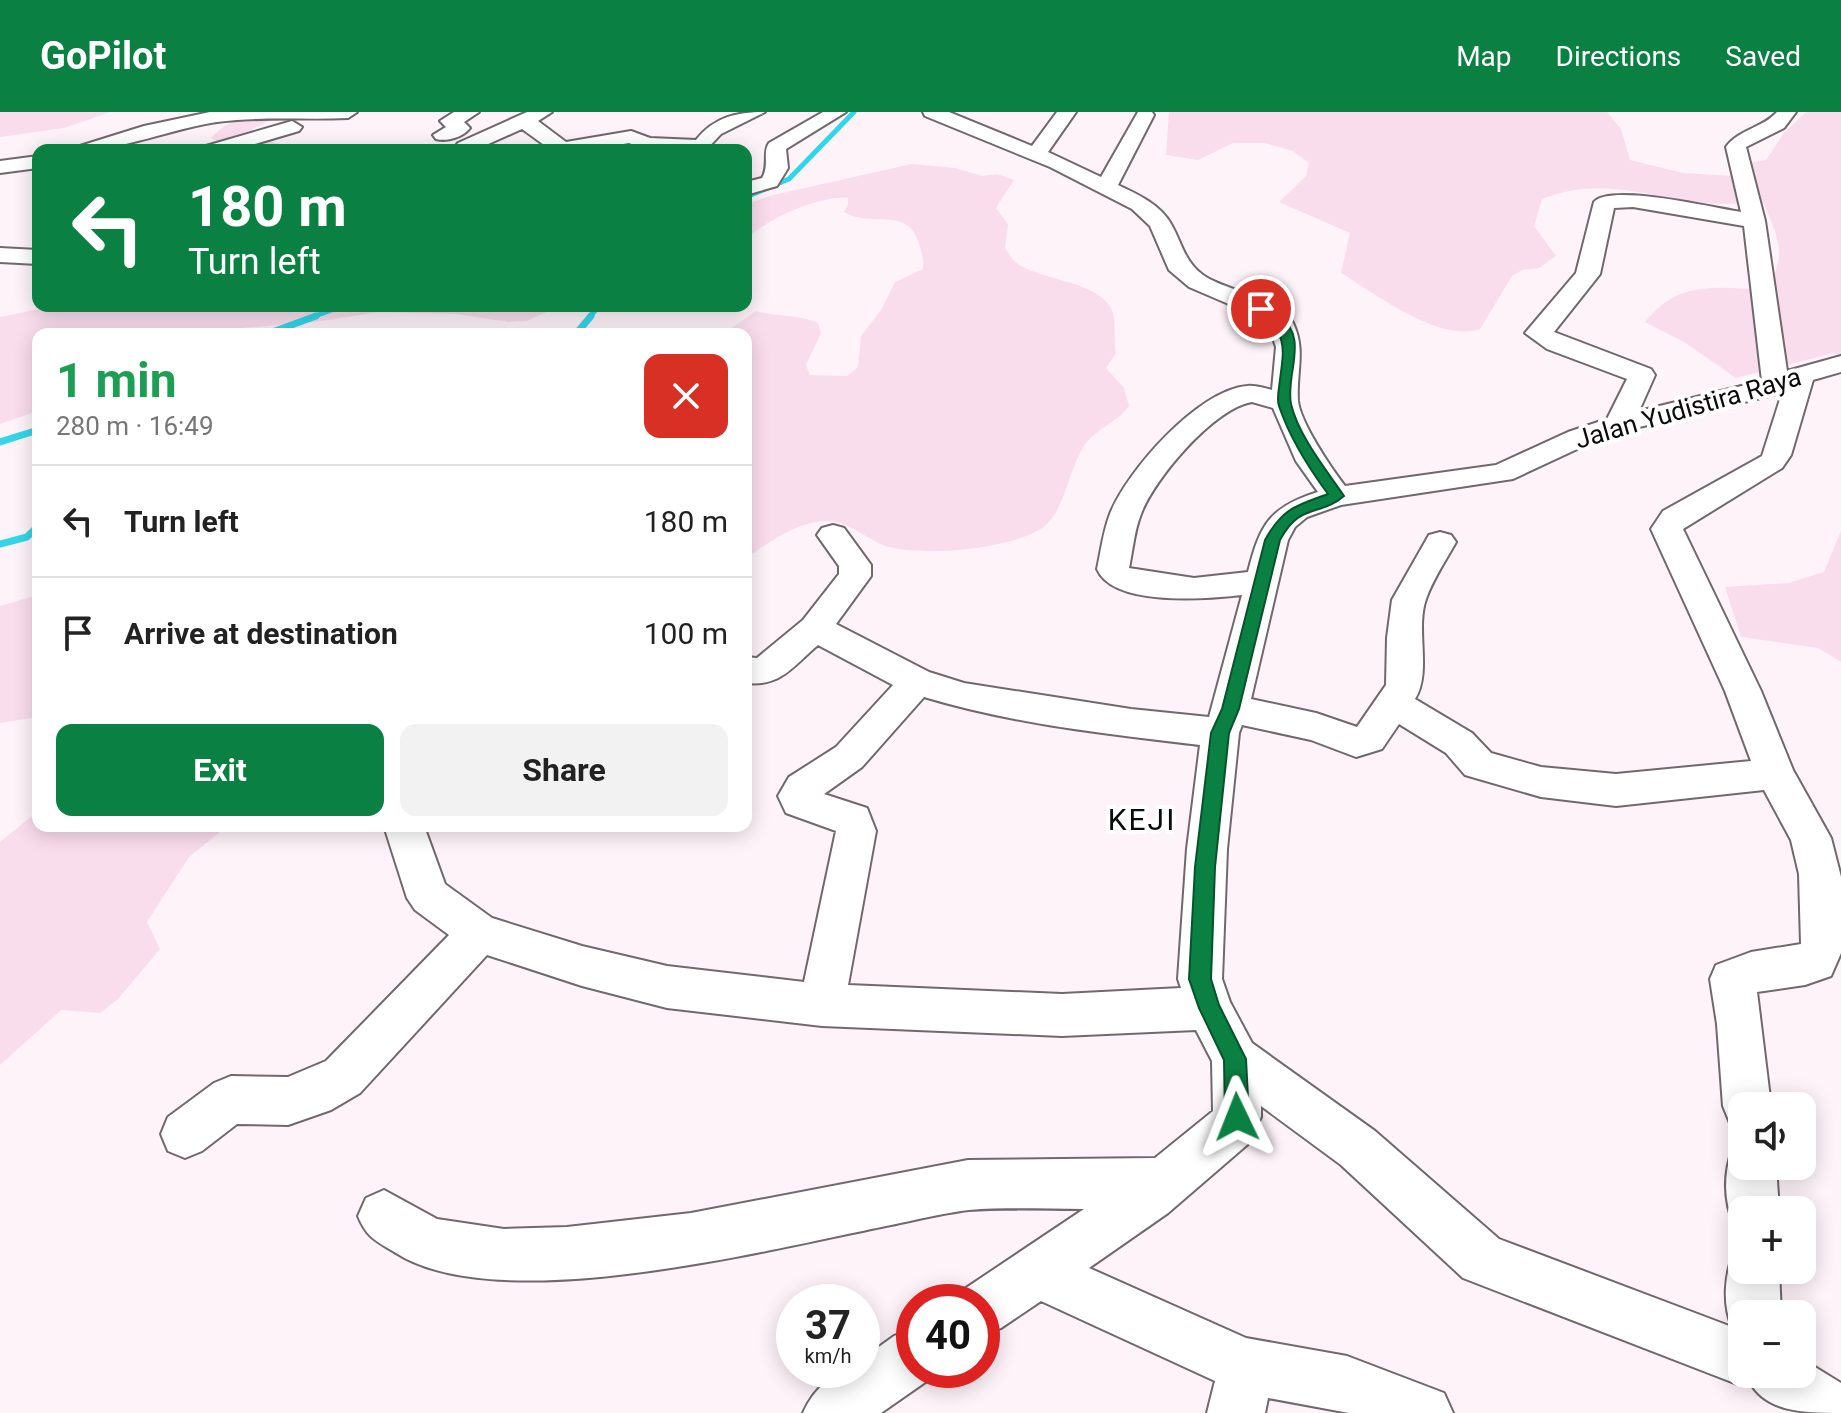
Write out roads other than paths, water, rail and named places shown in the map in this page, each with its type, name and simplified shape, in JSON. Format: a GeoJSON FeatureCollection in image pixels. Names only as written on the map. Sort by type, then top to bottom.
{"type":"FeatureCollection","features":[{"type":"Feature","properties":{"kind":"street"},"geometry":{"type":"LineString","coordinates":[[107,144],[167,126],[230,114],[347,112]]}},
{"type":"Feature","properties":{"kind":"street"},"geometry":{"type":"LineString","coordinates":[[234,144],[347,112]]}},
{"type":"Feature","properties":{"kind":"street"},"geometry":{"type":"LineString","coordinates":[[443,135],[460,128],[450,121],[470,112]]}},
{"type":"Feature","properties":{"kind":"street"},"geometry":{"type":"LineString","coordinates":[[472,144],[543,112]]}},
{"type":"Feature","properties":{"kind":"street"},"geometry":{"type":"LineString","coordinates":[[703,144],[714,130],[756,112]]}},
{"type":"Feature","properties":{"kind":"street"},"geometry":{"type":"LineString","coordinates":[[752,187],[770,182],[778,168],[776,147],[837,112]]}},
{"type":"Feature","properties":{"kind":"street"},"geometry":{"type":"LineString","coordinates":[[932,112],[1036,154],[1140,204],[1160,224],[1177,265],[1197,282],[1261,309],[1280,322],[1289,347],[1284,403],[1311,461],[1337,496]]}},
{"type":"Feature","properties":{"kind":"street"},"geometry":{"type":"LineString","coordinates":[[1036,154],[1067,112]]}},
{"type":"Feature","properties":{"kind":"street"},"geometry":{"type":"LineString","coordinates":[[1746,1092],[1740,1024],[1732,979],[1745,973],[1792,970],[1815,962],[1823,944],[1820,874],[1811,838],[1775,774],[1743,691],[1667,529],[1674,518],[1772,462],[1777,455],[1788,380],[1736,147],[1740,142],[1777,124],[1787,112]]}},
{"type":"Feature","properties":{"kind":"street"},"geometry":{"type":"LineString","coordinates":[[1106,187],[1145,115]]}},
{"type":"Feature","properties":{"kind":"street"},"geometry":{"type":"LineString","coordinates":[[524,122],[542,131],[556,144]]}},
{"type":"Feature","properties":{"kind":"street"},"geometry":{"type":"LineString","coordinates":[[591,144],[631,137],[646,144]]}},
{"type":"Feature","properties":{"kind":"street"},"geometry":{"type":"LineString","coordinates":[[0,167],[32,163]]}},
{"type":"Feature","properties":{"kind":"street"},"geometry":{"type":"LineString","coordinates":[[1618,425],[1642,375],[1541,338],[1538,333],[1556,316],[1588,274],[1605,202],[1633,201],[1754,221]]}},
{"type":"Feature","properties":{"kind":"street"},"geometry":{"type":"LineString","coordinates":[[0,255],[32,255]]}},
{"type":"Feature","properties":{"kind":"street","name":"Jalan Yudistira Raya"},"geometry":{"type":"LineString","coordinates":[[1000,1297],[1165,1183],[1231,1127],[1237,1117],[1235,1059],[1209,1008],[1200,979],[1205,867],[1225,721],[1272,540],[1283,521],[1296,510],[1337,496],[1512,470],[1578,438],[1618,425],[1841,364]]}},
{"type":"Feature","properties":{"kind":"street"},"geometry":{"type":"LineString","coordinates":[[1260,582],[1194,589],[1124,580],[1113,569],[1127,509],[1171,448],[1207,417],[1240,395],[1258,395],[1284,403]]}},
{"type":"Feature","properties":{"kind":"street"},"geometry":{"type":"LineString","coordinates":[[752,671],[764,672],[815,628],[857,571],[833,535]]}},
{"type":"Feature","properties":{"kind":"street"},"geometry":{"type":"LineString","coordinates":[[815,628],[917,682],[979,698],[1131,723],[1225,721],[1316,727],[1362,742],[1369,739],[1404,687],[1404,638],[1409,600],[1440,542]]}},
{"type":"Feature","properties":{"kind":"street"},"geometry":{"type":"LineString","coordinates":[[822,1005],[856,831],[853,820],[800,802],[797,796],[803,788],[849,757],[917,682]]}},
{"type":"Feature","properties":{"kind":"street"},"geometry":{"type":"LineString","coordinates":[[1395,704],[1459,743],[1478,764],[1541,782],[1616,790],[1775,774]]}},
{"type":"Feature","properties":{"kind":"street"},"geometry":{"type":"LineString","coordinates":[[406,832],[422,885],[430,897],[479,933],[582,966],[667,987],[822,1005],[1062,1015],[1209,1008]]}},
{"type":"Feature","properties":{"kind":"street"},"geometry":{"type":"LineString","coordinates":[[185,1134],[231,1100],[288,1101],[314,1093],[343,1077],[479,933]]}},
{"type":"Feature","properties":{"kind":"street"},"geometry":{"type":"LineString","coordinates":[[1235,1059],[1358,1148],[1482,1259],[1728,1353]]}},
{"type":"Feature","properties":{"kind":"street"},"geometry":{"type":"LineString","coordinates":[[384,1216],[429,1244],[504,1255],[567,1253],[705,1236],[968,1185],[1165,1183]]}},
{"type":"Feature","properties":{"kind":"street"},"geometry":{"type":"LineString","coordinates":[[1037,1271],[1171,1335],[1241,1389],[1347,1384],[1424,1413]]}},
{"type":"Feature","properties":{"kind":"street"},"geometry":{"type":"LineString","coordinates":[[832,1413],[896,1369]]}},
{"type":"Feature","properties":{"kind":"street"},"geometry":{"type":"LineString","coordinates":[[1797,1388],[1836,1413]]}},
{"type":"Feature","properties":{"kind":"waterway"},"geometry":{"type":"LineString","coordinates":[[752,194],[789,179],[854,112]]}},
{"type":"Feature","properties":{"kind":"waterway"},"geometry":{"type":"LineString","coordinates":[[310,318],[326,312]]}},
{"type":"Feature","properties":{"kind":"waterway"},"geometry":{"type":"LineString","coordinates":[[589,318],[594,312]]}},
{"type":"Feature","properties":{"kind":"waterway"},"geometry":{"type":"LineString","coordinates":[[283,328],[316,316]]}},
{"type":"Feature","properties":{"kind":"waterway"},"geometry":{"type":"LineString","coordinates":[[581,328],[591,316]]}},
{"type":"Feature","properties":{"kind":"waterway"},"geometry":{"type":"LineString","coordinates":[[0,442],[32,432]]}},
{"type":"Feature","properties":{"kind":"waterway"},"geometry":{"type":"LineString","coordinates":[[0,544],[27,537],[32,532]]}},
{"type":"Feature","properties":{"kind":"district","name":"KEJI"},"geometry":{"type":"Point","coordinates":[1142,819]}}]}
